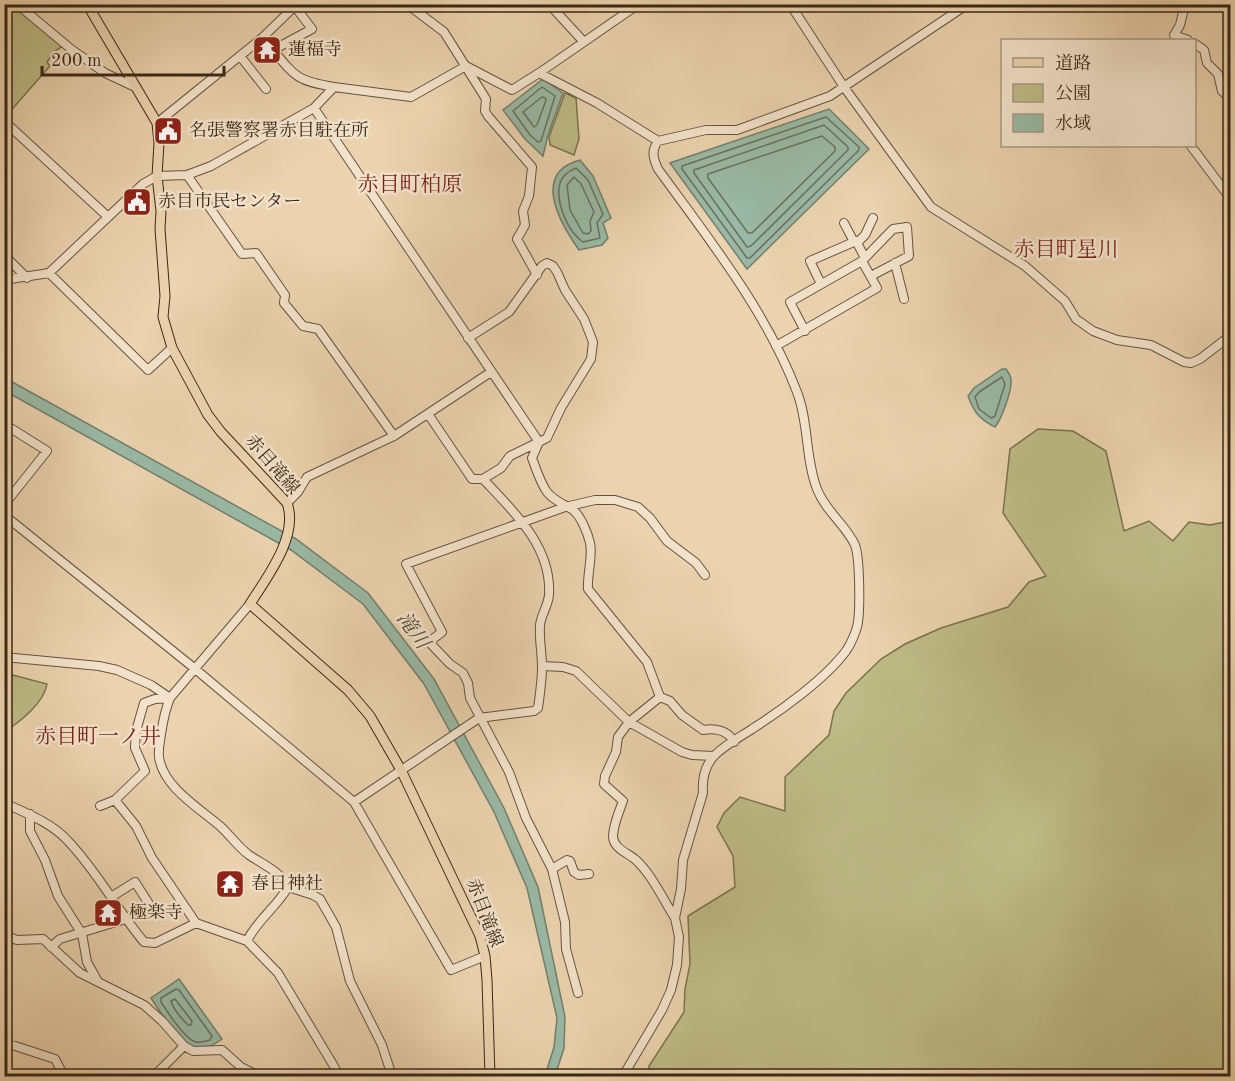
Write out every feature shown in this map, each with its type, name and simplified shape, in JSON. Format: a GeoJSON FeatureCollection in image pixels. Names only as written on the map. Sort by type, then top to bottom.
{"type":"FeatureCollection","features":[{"type":"Feature","properties":{"kind":"main road","name":"赤目滝線"},"geometry":{"type":"LineString","coordinates":[[87,4],[157,123],[159,143],[157,176],[165,296],[163,318],[172,348],[208,415],[287,503],[290,510],[283,550],[250,604],[348,690],[370,716],[401,770],[475,926],[485,956],[490,1077]]}},
{"type":"Feature","properties":{"kind":"street"},"geometry":{"type":"LineString","coordinates":[[17,4],[70,49],[105,73],[135,87]]}},
{"type":"Feature","properties":{"kind":"street"},"geometry":{"type":"LineString","coordinates":[[407,4],[419,8],[444,32],[486,99],[485,111],[488,116],[532,167],[529,196],[523,211],[525,225],[517,239],[537,275]]}},
{"type":"Feature","properties":{"kind":"street"},"geometry":{"type":"LineString","coordinates":[[549,4],[583,42]]}},
{"type":"Feature","properties":{"kind":"street"},"geometry":{"type":"LineString","coordinates":[[466,66],[512,90],[639,4]]}},
{"type":"Feature","properties":{"kind":"street"},"geometry":{"type":"LineString","coordinates":[[790,4],[844,87],[931,207],[1025,266],[1065,301],[1076,319],[1093,331],[1118,340],[1151,345],[1184,362],[1191,363],[1200,359],[1230,336]]}},
{"type":"Feature","properties":{"kind":"street"},"geometry":{"type":"LineString","coordinates":[[675,918],[681,888],[683,860],[703,793],[702,782],[706,770],[714,756],[772,716],[836,663],[847,649],[858,623],[858,559],[855,545],[825,507],[817,489],[811,471],[798,394],[776,346],[753,304],[658,169],[653,160],[653,148],[658,141],[706,130],[737,130],[830,96],[968,4]]}},
{"type":"Feature","properties":{"kind":"street"},"geometry":{"type":"LineString","coordinates":[[1185,4],[1174,35],[1185,39]]}},
{"type":"Feature","properties":{"kind":"street"},"geometry":{"type":"LineString","coordinates":[[157,123],[262,38],[294,5],[312,30],[273,50]]}},
{"type":"Feature","properties":{"kind":"street"},"geometry":{"type":"LineString","coordinates":[[262,38],[293,75],[310,83],[334,87],[411,97],[466,66]]}},
{"type":"Feature","properties":{"kind":"street"},"geometry":{"type":"LineString","coordinates":[[1196,44],[1204,50],[1207,63],[1218,74],[1222,91],[1230,98]]}},
{"type":"Feature","properties":{"kind":"street"},"geometry":{"type":"LineString","coordinates":[[240,56],[266,89]]}},
{"type":"Feature","properties":{"kind":"street"},"geometry":{"type":"LineString","coordinates":[[539,73],[597,103],[658,141]]}},
{"type":"Feature","properties":{"kind":"street"},"geometry":{"type":"LineString","coordinates":[[4,280],[49,273],[143,184],[157,176],[187,175],[211,166],[314,108],[334,87]]}},
{"type":"Feature","properties":{"kind":"street"},"geometry":{"type":"LineString","coordinates":[[314,108],[539,442]]}},
{"type":"Feature","properties":{"kind":"street"},"geometry":{"type":"LineString","coordinates":[[4,121],[107,216]]}},
{"type":"Feature","properties":{"kind":"street"},"geometry":{"type":"LineString","coordinates":[[1192,147],[1230,198]]}},
{"type":"Feature","properties":{"kind":"street"},"geometry":{"type":"LineString","coordinates":[[187,175],[242,254],[256,253],[285,295],[284,303],[303,326],[318,329],[394,436]]}},
{"type":"Feature","properties":{"kind":"street"},"geometry":{"type":"LineString","coordinates":[[821,284],[810,261],[855,242],[865,235],[873,218]]}},
{"type":"Feature","properties":{"kind":"street"},"geometry":{"type":"LineString","coordinates":[[776,346],[878,288],[844,223]]}},
{"type":"Feature","properties":{"kind":"street"},"geometry":{"type":"LineString","coordinates":[[805,331],[790,302],[863,260],[893,229],[907,227],[909,256],[871,276]]}},
{"type":"Feature","properties":{"kind":"street"},"geometry":{"type":"LineString","coordinates":[[4,255],[27,278]]}},
{"type":"Feature","properties":{"kind":"street"},"geometry":{"type":"LineString","coordinates":[[428,414],[472,479],[483,479],[501,468],[510,456],[547,438],[561,408],[591,359],[593,342],[584,319],[553,266],[547,263],[542,266],[509,312],[468,338]]}},
{"type":"Feature","properties":{"kind":"street"},"geometry":{"type":"LineString","coordinates":[[895,263],[904,298]]}},
{"type":"Feature","properties":{"kind":"street"},"geometry":{"type":"LineString","coordinates":[[49,273],[148,370],[172,348]]}},
{"type":"Feature","properties":{"kind":"street"},"geometry":{"type":"LineString","coordinates":[[287,503],[298,492],[307,477],[394,436],[491,372]]}},
{"type":"Feature","properties":{"kind":"street"},"geometry":{"type":"LineString","coordinates":[[4,424],[47,451],[4,505]]}},
{"type":"Feature","properties":{"kind":"street"},"geometry":{"type":"LineString","coordinates":[[539,442],[532,458],[541,482],[548,494],[574,511],[591,545],[587,577],[588,589],[647,662],[660,697],[670,701],[682,715],[703,730],[714,728],[730,735],[734,742]]}},
{"type":"Feature","properties":{"kind":"street"},"geometry":{"type":"LineString","coordinates":[[354,802],[476,720],[534,711],[538,708],[542,666],[540,622],[548,602],[549,592],[544,557],[524,522],[483,479]]}},
{"type":"Feature","properties":{"kind":"street"},"geometry":{"type":"LineString","coordinates":[[578,993],[566,949],[565,922],[552,869],[526,818],[509,772],[492,736],[476,720],[468,682],[463,673],[450,664],[429,642],[442,632],[406,564],[565,507],[595,500],[615,500],[638,507],[668,541],[696,563],[705,575]]}},
{"type":"Feature","properties":{"kind":"street"},"geometry":{"type":"LineString","coordinates":[[4,515],[194,668],[354,802],[451,970],[485,956]]}},
{"type":"Feature","properties":{"kind":"street"},"geometry":{"type":"LineString","coordinates":[[250,604],[170,698],[165,709],[159,759],[169,780],[225,830],[242,850],[277,875],[288,887],[320,899],[336,927],[350,981],[382,1045],[392,1077]]}},
{"type":"Feature","properties":{"kind":"street"},"geometry":{"type":"LineString","coordinates":[[4,657],[99,666],[117,670],[152,685],[170,698]]}},
{"type":"Feature","properties":{"kind":"street"},"geometry":{"type":"LineString","coordinates":[[542,666],[576,670],[629,722],[692,756],[714,756]]}},
{"type":"Feature","properties":{"kind":"street"},"geometry":{"type":"LineString","coordinates":[[624,1076],[662,1010],[670,990],[678,956],[679,937],[675,918],[644,869],[616,844],[613,838],[616,818],[623,801],[604,784],[605,776],[616,752],[618,737],[629,722],[660,697]]}},
{"type":"Feature","properties":{"kind":"street"},"geometry":{"type":"LineString","coordinates":[[100,806],[115,800],[145,771],[135,748],[136,731],[144,703],[155,699],[170,698]]}},
{"type":"Feature","properties":{"kind":"street"},"geometry":{"type":"LineString","coordinates":[[115,800],[136,826],[152,858],[196,924],[247,940],[278,973],[335,1068],[338,1077]]}},
{"type":"Feature","properties":{"kind":"street"},"geometry":{"type":"LineString","coordinates":[[4,803],[30,814],[68,840],[144,942],[155,943],[196,924]]}},
{"type":"Feature","properties":{"kind":"street"},"geometry":{"type":"LineString","coordinates":[[30,814],[30,831],[45,860],[58,896],[81,932],[87,962],[97,980]]}},
{"type":"Feature","properties":{"kind":"street"},"geometry":{"type":"LineString","coordinates":[[552,869],[567,860],[570,861],[574,872],[579,875],[589,874]]}},
{"type":"Feature","properties":{"kind":"street"},"geometry":{"type":"LineString","coordinates":[[51,947],[60,939],[126,919],[149,904],[135,882],[111,897]]}},
{"type":"Feature","properties":{"kind":"street"},"geometry":{"type":"LineString","coordinates":[[247,940],[254,926],[281,900],[288,887]]}},
{"type":"Feature","properties":{"kind":"street"},"geometry":{"type":"LineString","coordinates":[[4,935],[17,940],[44,939],[80,972],[144,1005],[184,1046],[193,1051],[222,1050],[241,1067],[259,1077]]}},
{"type":"Feature","properties":{"kind":"street"},"geometry":{"type":"LineString","coordinates":[[4,1029],[7,1045],[55,1059],[64,1077]]}},
{"type":"Feature","properties":{"kind":"street"},"geometry":{"type":"LineString","coordinates":[[154,1077],[184,1046]]}},
{"type":"Feature","properties":{"kind":"green space"},"geometry":{"type":"Polygon","coordinates":[[[4,5],[14,5],[63,46],[55,51],[47,62],[50,66],[7,115],[4,112],[4,5]]]}},
{"type":"Feature","properties":{"kind":"green space"},"geometry":{"type":"Polygon","coordinates":[[[565,93],[576,98],[579,139],[574,155],[550,145],[549,137],[565,93]]]}},
{"type":"Feature","properties":{"kind":"green space"},"geometry":{"type":"Polygon","coordinates":[[[1038,429],[1073,431],[1106,451],[1124,531],[1149,521],[1173,541],[1189,522],[1210,525],[1230,521],[1230,1076],[649,1076],[649,1066],[684,1012],[685,989],[690,964],[688,916],[735,887],[733,856],[717,827],[724,813],[740,797],[785,811],[785,777],[829,735],[834,711],[846,693],[881,659],[905,644],[941,628],[1008,607],[1029,582],[1046,576],[1003,513],[1010,449],[1038,429]]]}},
{"type":"Feature","properties":{"kind":"green space"},"geometry":{"type":"Polygon","coordinates":[[[5,673],[47,684],[36,705],[5,731],[5,673]]]}},
{"type":"Feature","properties":{"kind":"water"},"geometry":{"type":"Polygon","coordinates":[[[543,79],[563,93],[543,156],[525,139],[503,110],[543,79]]]}},
{"type":"Feature","properties":{"kind":"water"},"geometry":{"type":"Polygon","coordinates":[[[829,109],[869,149],[747,269],[670,163],[829,109]]]}},
{"type":"Feature","properties":{"kind":"water"},"geometry":{"type":"Polygon","coordinates":[[[580,160],[593,176],[611,218],[603,223],[608,238],[602,245],[579,250],[558,213],[553,187],[556,176],[565,166],[580,160]]]}},
{"type":"Feature","properties":{"kind":"water"},"geometry":{"type":"Polygon","coordinates":[[[1002,369],[1006,369],[1010,376],[1011,387],[1003,413],[995,427],[978,415],[968,396],[974,388],[1002,369]]]}},
{"type":"Feature","properties":{"kind":"water"},"geometry":{"type":"Polygon","coordinates":[[[5,378],[296,539],[368,593],[434,679],[504,808],[538,887],[565,1017],[564,1048],[555,1076],[545,1076],[554,1047],[557,1018],[527,888],[494,812],[424,684],[363,604],[291,550],[5,391],[5,378]]]}},
{"type":"Feature","properties":{"kind":"water"},"geometry":{"type":"Polygon","coordinates":[[[179,979],[222,1039],[213,1045],[206,1048],[189,1046],[171,1027],[151,998],[179,979]]]}},
{"type":"Feature","properties":{"kind":"place","name":"蓮福寺"},"geometry":{"type":"Point","coordinates":[267,50]}},
{"type":"Feature","properties":{"kind":"place","name":"名張警察署赤目駐在所"},"geometry":{"type":"Point","coordinates":[168,131]}},
{"type":"Feature","properties":{"kind":"place","name":"赤目市民センター"},"geometry":{"type":"Point","coordinates":[137,202]}},
{"type":"Feature","properties":{"kind":"place","name":"春日神社"},"geometry":{"type":"Point","coordinates":[230,884]}},
{"type":"Feature","properties":{"kind":"place","name":"極楽寺"},"geometry":{"type":"Point","coordinates":[108,913]}},
{"type":"Feature","properties":{"kind":"district","name":"赤目町柏原"},"geometry":{"type":"Point","coordinates":[410,185]}},
{"type":"Feature","properties":{"kind":"district","name":"赤目町星川"},"geometry":{"type":"Point","coordinates":[1066,250]}},
{"type":"Feature","properties":{"kind":"district","name":"赤目町一ノ井"},"geometry":{"type":"Point","coordinates":[98,737]}},
{"type":"Feature","properties":{"kind":"water label","name":"滝川"},"geometry":{"type":"Point","coordinates":[412,631]}}]}
